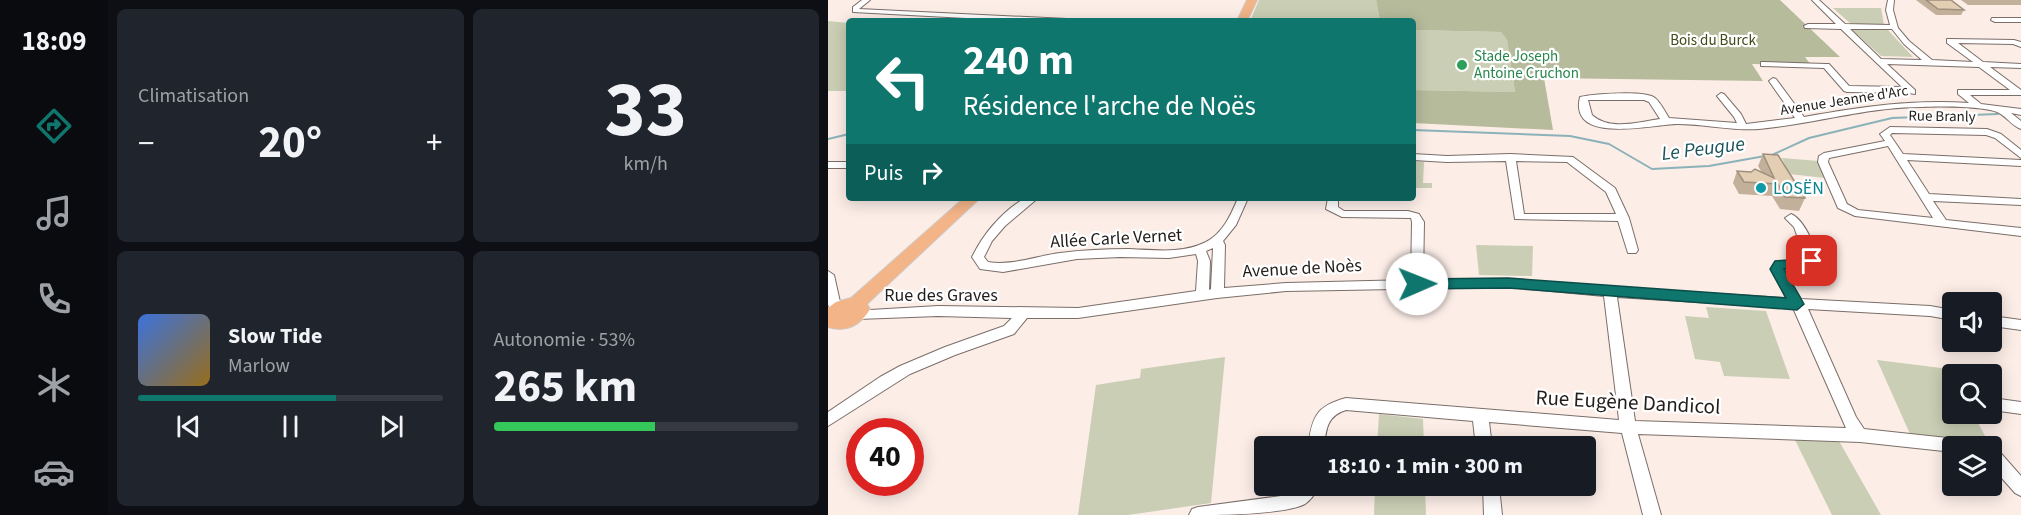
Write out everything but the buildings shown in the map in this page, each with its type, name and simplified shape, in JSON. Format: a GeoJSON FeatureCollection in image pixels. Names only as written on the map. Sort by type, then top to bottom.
{"type":"FeatureCollection","features":[{"type":"Feature","properties":{"kind":"main road"},"geometry":{"type":"LineString","coordinates":[[1243,18],[1252,0]]}},
{"type":"Feature","properties":{"kind":"main road"},"geometry":{"type":"LineString","coordinates":[[839,316],[970,201]]}},
{"type":"Feature","properties":{"kind":"street"},"geometry":{"type":"LineString","coordinates":[[867,0],[855,8],[855,11],[1003,18]]}},
{"type":"Feature","properties":{"kind":"street"},"geometry":{"type":"LineString","coordinates":[[1815,0],[1924,104]]}},
{"type":"Feature","properties":{"kind":"street"},"geometry":{"type":"LineString","coordinates":[[1891,0],[1889,8],[1893,27],[1903,40],[1929,62]]}},
{"type":"Feature","properties":{"kind":"street"},"geometry":{"type":"LineString","coordinates":[[1995,20],[2021,20]]}},
{"type":"Feature","properties":{"kind":"street"},"geometry":{"type":"LineString","coordinates":[[1808,26],[1893,27]]}},
{"type":"Feature","properties":{"kind":"street"},"geometry":{"type":"LineString","coordinates":[[1978,106],[1961,92],[2019,93],[1950,41],[2014,42],[2021,45]]}},
{"type":"Feature","properties":{"kind":"street"},"geometry":{"type":"LineString","coordinates":[[1880,61],[2021,66]]}},
{"type":"Feature","properties":{"kind":"street"},"geometry":{"type":"LineString","coordinates":[[1764,64],[1826,66],[1847,89],[1910,90]]}},
{"type":"Feature","properties":{"kind":"street"},"geometry":{"type":"LineString","coordinates":[[1773,81],[1803,121]]}},
{"type":"Feature","properties":{"kind":"street"},"geometry":{"type":"LineString","coordinates":[[1722,96],[1738,116],[1743,127]]}},
{"type":"Feature","properties":{"kind":"street","name":"Avenue Jeanne d'Arc"},"geometry":{"type":"LineString","coordinates":[[1666,121],[1652,100],[1646,97],[1583,99],[1586,114],[1592,120],[1602,124],[1647,125],[1666,121],[1743,127],[1803,121],[1887,106],[1924,104],[1978,106],[2021,112]]}},
{"type":"Feature","properties":{"kind":"street"},"geometry":{"type":"LineString","coordinates":[[2001,109],[2021,126]]}},
{"type":"Feature","properties":{"kind":"street","name":"Rue Branly"},"geometry":{"type":"LineString","coordinates":[[1891,143],[1885,134],[1890,130],[1987,132],[1998,136],[2021,155]]}},
{"type":"Feature","properties":{"kind":"street"},"geometry":{"type":"LineString","coordinates":[[1942,223],[1891,143],[1824,156],[1823,162],[1842,206],[1855,213],[1942,223],[2021,231]]}},
{"type":"Feature","properties":{"kind":"street"},"geometry":{"type":"LineString","coordinates":[[1416,157],[1569,159],[1611,190],[1623,218],[1632,250]]}},
{"type":"Feature","properties":{"kind":"street"},"geometry":{"type":"LineString","coordinates":[[1509,157],[1519,217],[1623,218]]}},
{"type":"Feature","properties":{"kind":"street"},"geometry":{"type":"LineString","coordinates":[[1900,157],[2021,163]]}},
{"type":"Feature","properties":{"kind":"street"},"geometry":{"type":"LineString","coordinates":[[828,165],[846,165]]}},
{"type":"Feature","properties":{"kind":"street"},"geometry":{"type":"LineString","coordinates":[[1925,196],[2021,202]]}},
{"type":"Feature","properties":{"kind":"street","name":"Allée Carle Vernet"},"geometry":{"type":"LineString","coordinates":[[1030,201],[1007,217],[987,242],[978,257],[984,266],[1006,268],[1089,254],[1171,256],[1200,249],[1216,241],[1227,231],[1236,217],[1242,201]]}},
{"type":"Feature","properties":{"kind":"street"},"geometry":{"type":"LineString","coordinates":[[1333,201],[1332,208],[1335,212],[1415,216],[1418,222],[1417,284]]}},
{"type":"Feature","properties":{"kind":"street"},"geometry":{"type":"LineString","coordinates":[[1791,218],[1799,226],[1812,264],[1779,264],[1777,269],[1810,326],[1850,421],[1860,435]]}},
{"type":"Feature","properties":{"kind":"street"},"geometry":{"type":"LineString","coordinates":[[1216,241],[1220,245],[1217,293]]}},
{"type":"Feature","properties":{"kind":"street","name":"Allée Carle Vernet"},"geometry":{"type":"LineString","coordinates":[[1200,249],[1205,268],[1202,295]]}},
{"type":"Feature","properties":{"kind":"street"},"geometry":{"type":"LineString","coordinates":[[828,275],[839,316]]}},
{"type":"Feature","properties":{"kind":"street","name":"Avenue de Noès"},"geometry":{"type":"LineString","coordinates":[[1024,313],[1078,313],[1217,293],[1286,287],[1508,283],[1942,314]]}},
{"type":"Feature","properties":{"kind":"street"},"geometry":{"type":"LineString","coordinates":[[1610,292],[1628,427],[1652,515]]}},
{"type":"Feature","properties":{"kind":"street","name":"Rue des Graves"},"geometry":{"type":"LineString","coordinates":[[839,316],[938,311],[1024,313]]}},
{"type":"Feature","properties":{"kind":"street"},"geometry":{"type":"LineString","coordinates":[[828,420],[905,370],[1009,330],[1024,313]]}},
{"type":"Feature","properties":{"kind":"street"},"geometry":{"type":"LineString","coordinates":[[2002,322],[2021,325]]}},
{"type":"Feature","properties":{"kind":"street","name":"Rue Eugène Dandicol"},"geometry":{"type":"LineString","coordinates":[[1318,436],[1320,420],[1334,407],[1346,404],[1628,427],[1860,435],[1942,444]]}},
{"type":"Feature","properties":{"kind":"street"},"geometry":{"type":"LineString","coordinates":[[2002,405],[2021,408]]}},
{"type":"Feature","properties":{"kind":"street"},"geometry":{"type":"LineString","coordinates":[[1480,415],[1483,436]]}},
{"type":"Feature","properties":{"kind":"street"},"geometry":{"type":"LineString","coordinates":[[2002,466],[2021,488]]}},
{"type":"Feature","properties":{"kind":"street"},"geometry":{"type":"LineString","coordinates":[[1198,515],[1288,503],[1302,496]]}},
{"type":"Feature","properties":{"kind":"street"},"geometry":{"type":"LineString","coordinates":[[1492,496],[1493,515]]}},
{"type":"Feature","properties":{"kind":"green space"},"geometry":{"type":"Polygon","coordinates":[[[1259,0],[1376,0],[1379,18],[1251,18],[1259,0]]]}},
{"type":"Feature","properties":{"kind":"green space","name":"Bois du Burck"},"geometry":{"type":"Polygon","coordinates":[[[1376,0],[1780,0],[1840,57],[1805,57],[1811,65],[1752,64],[1763,81],[1544,78],[1553,130],[1416,123],[1416,90],[1515,92],[1507,40],[1501,32],[1416,30],[1416,18],[1379,18],[1376,0]]]}},
{"type":"Feature","properties":{"kind":"green space"},"geometry":{"type":"Polygon","coordinates":[[[1833,8],[1881,8],[1884,25],[1851,24],[1833,8]]]}},
{"type":"Feature","properties":{"kind":"green space"},"geometry":{"type":"Polygon","coordinates":[[[828,21],[846,23],[846,91],[828,91],[828,21]]]}},
{"type":"Feature","properties":{"kind":"green space"},"geometry":{"type":"Polygon","coordinates":[[[1851,29],[1888,30],[1913,57],[1881,56],[1851,29]]]}},
{"type":"Feature","properties":{"kind":"green space","name":"Stade Joseph Antoine Cruchon"},"geometry":{"type":"Polygon","coordinates":[[[1416,30],[1501,32],[1507,40],[1515,92],[1416,90],[1416,30]]]}},
{"type":"Feature","properties":{"kind":"green space"},"geometry":{"type":"Polygon","coordinates":[[[1782,158],[1818,161],[1825,178],[1789,174],[1782,158]]]}},
{"type":"Feature","properties":{"kind":"green space"},"geometry":{"type":"Polygon","coordinates":[[[1416,161],[1424,162],[1423,183],[1432,183],[1432,188],[1416,188],[1416,161]]]}},
{"type":"Feature","properties":{"kind":"green space"},"geometry":{"type":"Polygon","coordinates":[[[1476,245],[1533,246],[1532,276],[1479,275],[1476,245]]]}},
{"type":"Feature","properties":{"kind":"green space"},"geometry":{"type":"Polygon","coordinates":[[[1706,307],[1766,311],[1790,379],[1724,376],[1720,362],[1695,359],[1685,316],[1709,318],[1706,307]]]}},
{"type":"Feature","properties":{"kind":"green space"},"geometry":{"type":"Polygon","coordinates":[[[1225,357],[1211,503],[1128,515],[1078,515],[1096,385],[1140,378],[1141,369],[1225,357]]]}},
{"type":"Feature","properties":{"kind":"green space"},"geometry":{"type":"Polygon","coordinates":[[[1877,360],[1942,368],[1942,424],[1979,424],[1985,436],[1942,438],[1910,434],[1877,360]]]}},
{"type":"Feature","properties":{"kind":"green space"},"geometry":{"type":"Polygon","coordinates":[[[1379,414],[1423,419],[1424,436],[1378,436],[1379,414]]]}},
{"type":"Feature","properties":{"kind":"green space"},"geometry":{"type":"Polygon","coordinates":[[[1795,440],[1839,441],[1881,515],[1832,515],[1795,440]]]}},
{"type":"Feature","properties":{"kind":"green space"},"geometry":{"type":"Polygon","coordinates":[[[1375,496],[1425,496],[1426,515],[1374,515],[1375,496]]]}},
{"type":"Feature","properties":{"kind":"waterway","name":"Le Peugue"},"geometry":{"type":"LineString","coordinates":[[1772,155],[1809,138],[1892,118],[1998,114]]}},
{"type":"Feature","properties":{"kind":"waterway","name":"Le Peugue"},"geometry":{"type":"LineString","coordinates":[[1416,130],[1570,136],[1609,144],[1652,169],[1709,166],[1765,156]]}},
{"type":"Feature","properties":{"kind":"waterway","name":"Le Peugue"},"geometry":{"type":"LineString","coordinates":[[828,139],[846,135]]}},
{"type":"Feature","properties":{"kind":"place","name":"Stade Joseph Antoine Cruchon"},"geometry":{"type":"Point","coordinates":[1462,65]}},
{"type":"Feature","properties":{"kind":"place","name":"LOSËN"},"geometry":{"type":"Point","coordinates":[1761,188]}},
{"type":"Feature","properties":{"kind":"route"},"geometry":{"type":"LineString","coordinates":[[1417,284],[1508,283],[1797,304],[1777,269],[1779,264],[1812,264],[1812,261]]}}]}
